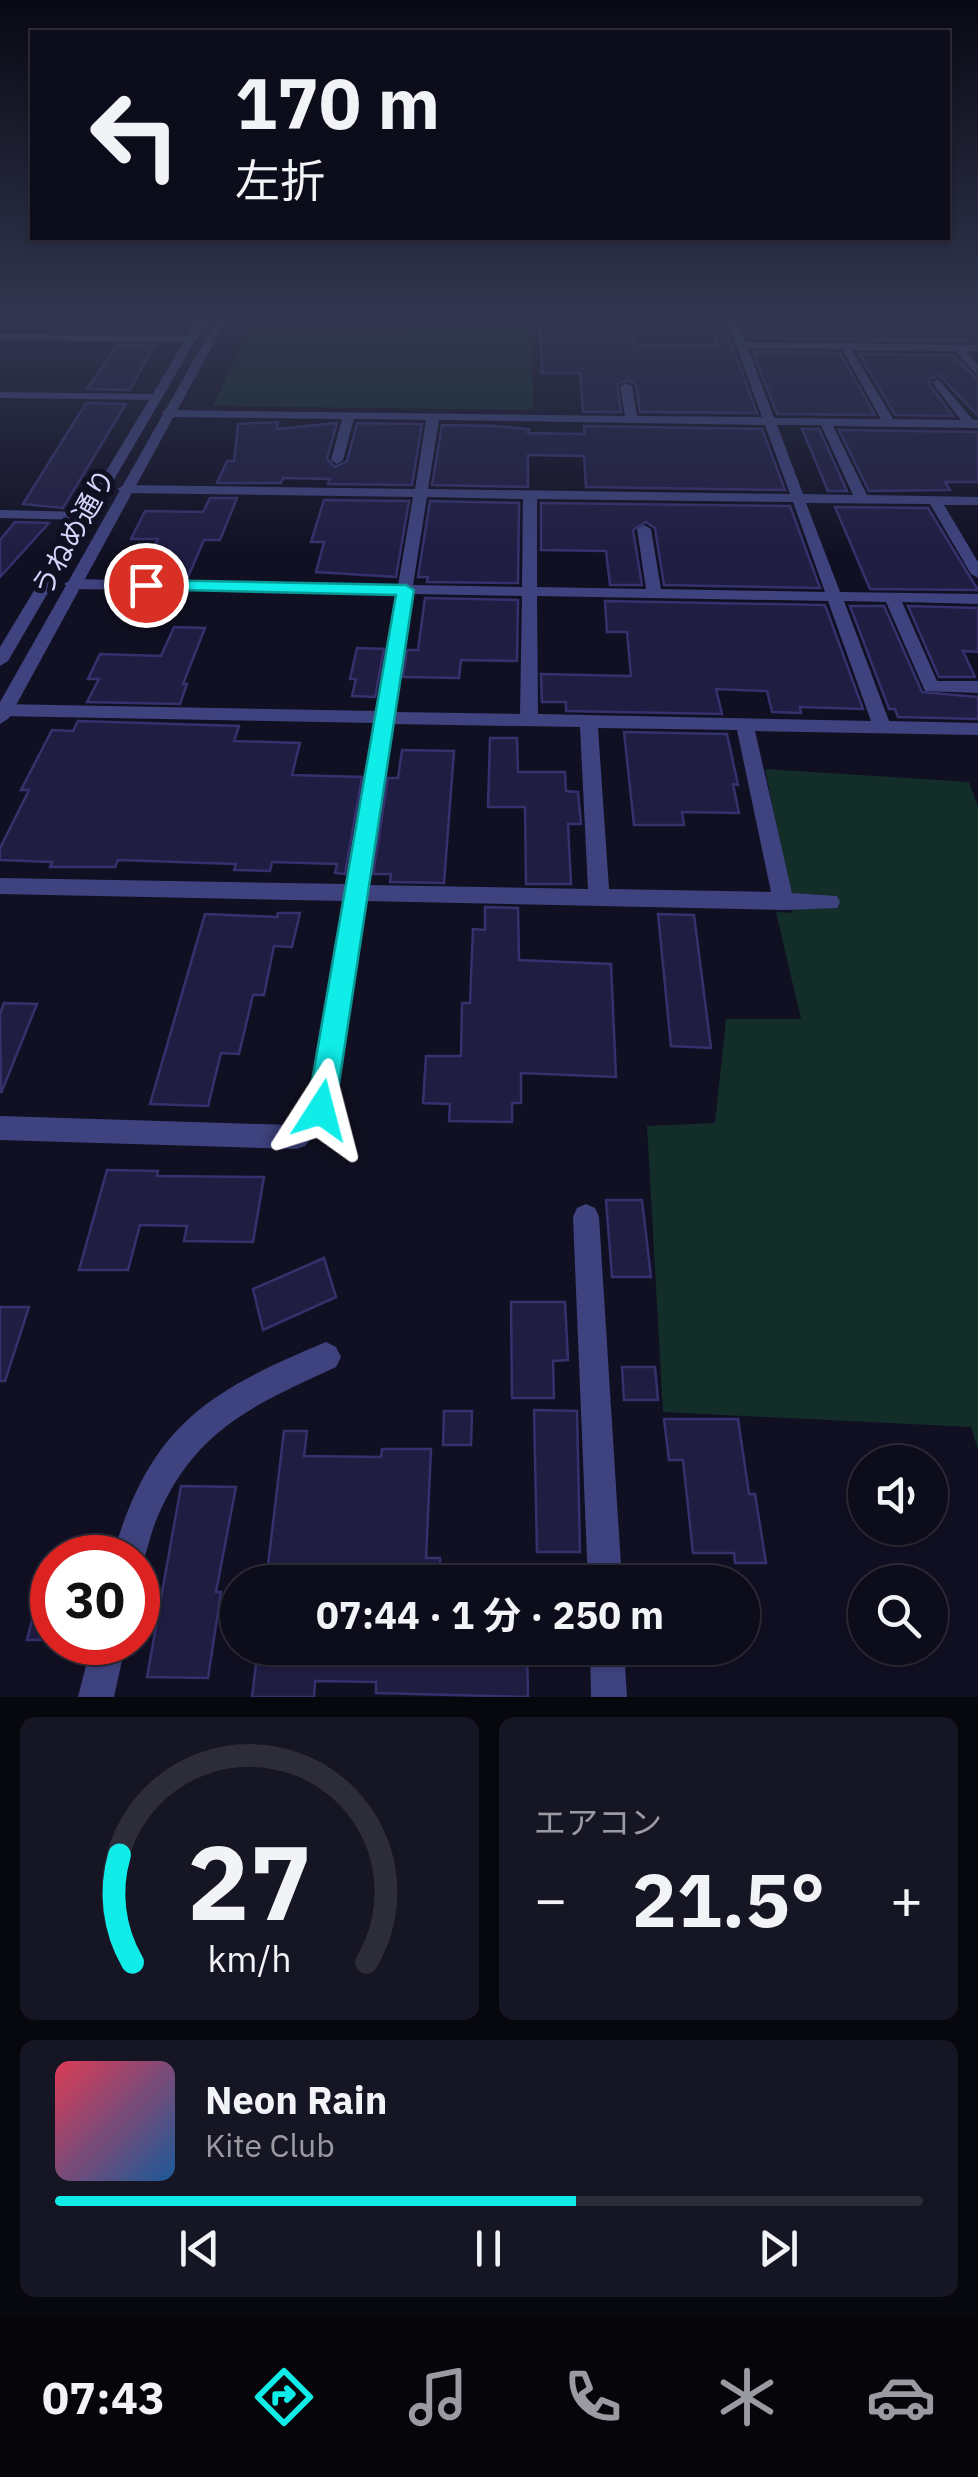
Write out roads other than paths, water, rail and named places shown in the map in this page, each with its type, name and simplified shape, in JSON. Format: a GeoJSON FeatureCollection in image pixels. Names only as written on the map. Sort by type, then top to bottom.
{"type":"FeatureCollection","features":[{"type":"Feature","properties":{"kind":"street","name":"うねめ通り"},"geometry":{"type":"LineString","coordinates":[[0,660],[155,398]]}},
{"type":"Feature","properties":{"kind":"street","name":"うねめ通り"},"geometry":{"type":"LineString","coordinates":[[2,713],[177,398]]}},
{"type":"Feature","properties":{"kind":"street"},"geometry":{"type":"LineString","coordinates":[[628,398],[632,420]]}},
{"type":"Feature","properties":{"kind":"street"},"geometry":{"type":"LineString","coordinates":[[762,398],[882,727]]}},
{"type":"Feature","properties":{"kind":"street"},"geometry":{"type":"LineString","coordinates":[[876,398],[890,422]]}},
{"type":"Feature","properties":{"kind":"street"},"geometry":{"type":"LineString","coordinates":[[952,398],[974,424]]}},
{"type":"Feature","properties":{"kind":"street"},"geometry":{"type":"LineString","coordinates":[[168,414],[974,424]]}},
{"type":"Feature","properties":{"kind":"street"},"geometry":{"type":"LineString","coordinates":[[336,460],[350,416]]}},
{"type":"Feature","properties":{"kind":"street"},"geometry":{"type":"LineString","coordinates":[[0,1128],[296,1137],[321,1110],[433,417]]}},
{"type":"Feature","properties":{"kind":"street"},"geometry":{"type":"LineString","coordinates":[[825,422],[862,500]]}},
{"type":"Feature","properties":{"kind":"street"},"geometry":{"type":"LineString","coordinates":[[124,489],[978,502]]}},
{"type":"Feature","properties":{"kind":"street"},"geometry":{"type":"LineString","coordinates":[[529,722],[530,496]]}},
{"type":"Feature","properties":{"kind":"street"},"geometry":{"type":"LineString","coordinates":[[935,501],[978,574]]}},
{"type":"Feature","properties":{"kind":"street"},"geometry":{"type":"LineString","coordinates":[[0,514],[86,516]]}},
{"type":"Feature","properties":{"kind":"street"},"geometry":{"type":"LineString","coordinates":[[644,530],[654,594]]}},
{"type":"Feature","properties":{"kind":"street"},"geometry":{"type":"LineString","coordinates":[[72,584],[978,600]]}},
{"type":"Feature","properties":{"kind":"street"},"geometry":{"type":"LineString","coordinates":[[892,598],[931,687],[978,687]]}},
{"type":"Feature","properties":{"kind":"street"},"geometry":{"type":"LineString","coordinates":[[2,713],[978,729]]}},
{"type":"Feature","properties":{"kind":"street"},"geometry":{"type":"LineString","coordinates":[[589,722],[599,898]]}},
{"type":"Feature","properties":{"kind":"street"},"geometry":{"type":"LineString","coordinates":[[745,726],[784,902]]}},
{"type":"Feature","properties":{"kind":"street"},"geometry":{"type":"LineString","coordinates":[[0,886],[830,902]]}},
{"type":"Feature","properties":{"kind":"street"},"geometry":{"type":"LineString","coordinates":[[586,1217],[604,1565]]}},
{"type":"Feature","properties":{"kind":"street"},"geometry":{"type":"LineString","coordinates":[[135,1535],[160,1478],[216,1413],[326,1357]]}},
{"type":"Feature","properties":{"kind":"street"},"geometry":{"type":"LineString","coordinates":[[96,1697],[103,1665]]}},
{"type":"Feature","properties":{"kind":"street"},"geometry":{"type":"LineString","coordinates":[[608,1665],[609,1697]]}}]}
